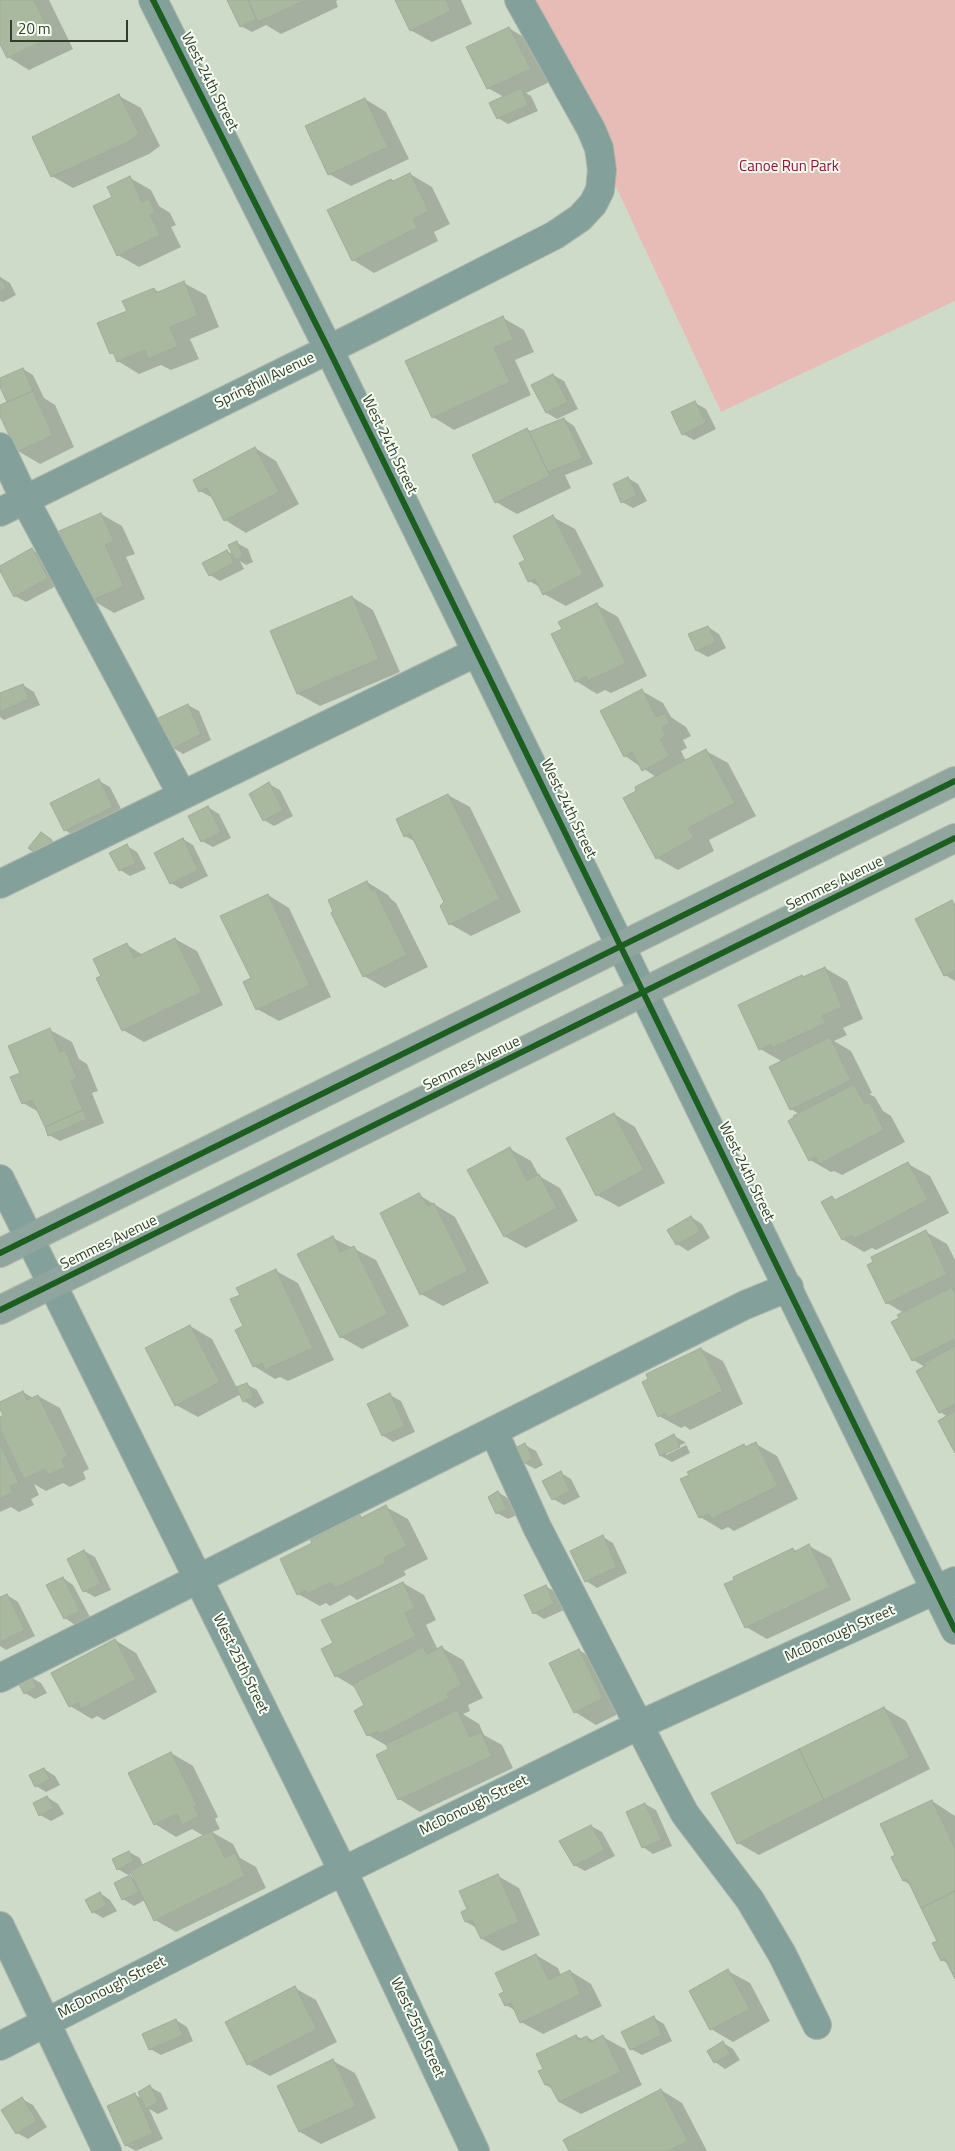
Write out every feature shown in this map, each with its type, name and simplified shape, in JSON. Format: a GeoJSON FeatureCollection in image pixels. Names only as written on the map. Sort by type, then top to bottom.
{"type":"FeatureCollection","features":[{"type":"Feature","properties":{"kind":"main road"},"geometry":{"type":"LineString","coordinates":[[0,1252],[955,781]]}},
{"type":"Feature","properties":{"kind":"main road","name":"Semmes Avenue"},"geometry":{"type":"LineString","coordinates":[[0,1310],[955,838]]}},
{"type":"Feature","properties":{"kind":"street","name":"West 24th Street"},"geometry":{"type":"LineString","coordinates":[[153,0],[329,350],[788,1287],[945,1586],[955,1630]]}},
{"type":"Feature","properties":{"kind":"street","name":"Springhill Avenue"},"geometry":{"type":"LineString","coordinates":[[0,512],[329,350],[555,235],[580,218],[600,190],[602,170],[599,148],[591,129],[519,0]]}},
{"type":"Feature","properties":{"kind":"street"},"geometry":{"type":"LineString","coordinates":[[0,447],[25,500],[182,796]]}},
{"type":"Feature","properties":{"kind":"street"},"geometry":{"type":"LineString","coordinates":[[0,884],[476,652]]}},
{"type":"Feature","properties":{"kind":"street","name":"West 25th Street"},"geometry":{"type":"LineString","coordinates":[[0,1179],[342,1871],[474,2151]]}},
{"type":"Feature","properties":{"kind":"street"},"geometry":{"type":"LineString","coordinates":[[0,1678],[746,1305],[788,1287]]}},
{"type":"Feature","properties":{"kind":"street"},"geometry":{"type":"LineString","coordinates":[[494,1432],[537,1528],[685,1814],[750,1900],[782,1954],[817,2025]]}},
{"type":"Feature","properties":{"kind":"street","name":"McDonough Street"},"geometry":{"type":"LineString","coordinates":[[0,2046],[342,1871],[638,1726],[945,1586]]}},
{"type":"Feature","properties":{"kind":"street"},"geometry":{"type":"LineString","coordinates":[[0,1926],[107,2151]]}},
{"type":"Feature","properties":{"kind":"green space","name":"Canoe Run Park"},"geometry":{"type":"Polygon","coordinates":[[[529,0],[955,0],[955,301],[721,412],[529,0]]]}},
{"type":"Feature","properties":{"kind":"building"},"geometry":{"type":"Polygon","coordinates":[[[0,0],[34,0],[52,37],[7,58],[0,44],[0,0]]]}},
{"type":"Feature","properties":{"kind":"building"},"geometry":{"type":"Polygon","coordinates":[[[227,0],[248,0],[256,19],[240,27],[227,0]]]}},
{"type":"Feature","properties":{"kind":"building"},"geometry":{"type":"Polygon","coordinates":[[[248,0],[306,0],[258,22],[248,0]]]}},
{"type":"Feature","properties":{"kind":"building"},"geometry":{"type":"Polygon","coordinates":[[[395,0],[446,0],[451,11],[410,31],[395,0]]]}},
{"type":"Feature","properties":{"kind":"building"},"geometry":{"type":"Polygon","coordinates":[[[509,27],[531,69],[487,89],[466,47],[509,27]]]}},
{"type":"Feature","properties":{"kind":"building"},"geometry":{"type":"Polygon","coordinates":[[[521,88],[528,105],[497,119],[489,103],[521,88]]]}},
{"type":"Feature","properties":{"kind":"building"},"geometry":{"type":"Polygon","coordinates":[[[119,94],[139,134],[128,142],[51,177],[32,137],[119,94]]]}},
{"type":"Feature","properties":{"kind":"building"},"geometry":{"type":"Polygon","coordinates":[[[365,98],[388,147],[328,175],[305,126],[365,98]]]}},
{"type":"Feature","properties":{"kind":"building"},"geometry":{"type":"Polygon","coordinates":[[[410,173],[429,211],[413,219],[417,228],[352,261],[327,210],[391,179],[393,181],[410,173]]]}},
{"type":"Feature","properties":{"kind":"building"},"geometry":{"type":"Polygon","coordinates":[[[130,176],[142,202],[149,199],[155,212],[150,215],[160,235],[117,256],[93,206],[112,197],[107,187],[130,176]]]}},
{"type":"Feature","properties":{"kind":"building"},"geometry":{"type":"Polygon","coordinates":[[[0,277],[6,288],[0,292],[0,277]]]}},
{"type":"Feature","properties":{"kind":"building"},"geometry":{"type":"Polygon","coordinates":[[[184,281],[198,315],[170,327],[178,346],[148,359],[145,350],[117,362],[113,352],[110,354],[97,323],[127,311],[122,301],[154,288],[156,293],[184,281]]]}},
{"type":"Feature","properties":{"kind":"building"},"geometry":{"type":"Polygon","coordinates":[[[503,316],[513,339],[494,348],[510,382],[432,418],[405,361],[503,316]]]}},
{"type":"Feature","properties":{"kind":"building"},"geometry":{"type":"Polygon","coordinates":[[[23,368],[33,391],[7,402],[0,387],[0,378],[23,368]]]}},
{"type":"Feature","properties":{"kind":"building"},"geometry":{"type":"Polygon","coordinates":[[[553,374],[568,402],[546,413],[531,385],[553,374]]]}},
{"type":"Feature","properties":{"kind":"building"},"geometry":{"type":"Polygon","coordinates":[[[33,391],[53,435],[17,452],[0,416],[0,405],[33,391]]]}},
{"type":"Feature","properties":{"kind":"building"},"geometry":{"type":"Polygon","coordinates":[[[695,401],[706,423],[682,435],[671,412],[695,401]]]}},
{"type":"Feature","properties":{"kind":"building"},"geometry":{"type":"Polygon","coordinates":[[[564,418],[583,458],[548,472],[529,432],[564,418]]]}},
{"type":"Feature","properties":{"kind":"building"},"geometry":{"type":"Polygon","coordinates":[[[527,428],[550,476],[495,503],[472,455],[527,428]]]}},
{"type":"Feature","properties":{"kind":"building"},"geometry":{"type":"Polygon","coordinates":[[[255,447],[279,492],[224,521],[207,488],[199,492],[193,480],[255,447]]]}},
{"type":"Feature","properties":{"kind":"building"},"geometry":{"type":"Polygon","coordinates":[[[628,477],[637,495],[621,503],[613,484],[628,477]]]}},
{"type":"Feature","properties":{"kind":"building"},"geometry":{"type":"Polygon","coordinates":[[[101,513],[114,541],[105,545],[124,586],[91,601],[59,531],[101,513]]]}},
{"type":"Feature","properties":{"kind":"building"},"geometry":{"type":"Polygon","coordinates":[[[553,515],[583,574],[543,595],[535,579],[528,582],[519,563],[525,560],[513,536],[553,515]]]}},
{"type":"Feature","properties":{"kind":"building"},"geometry":{"type":"Polygon","coordinates":[[[237,541],[243,556],[235,560],[228,545],[237,541]]]}},
{"type":"Feature","properties":{"kind":"building"},"geometry":{"type":"Polygon","coordinates":[[[32,548],[48,578],[14,597],[0,571],[0,566],[32,548]]]}},
{"type":"Feature","properties":{"kind":"building"},"geometry":{"type":"Polygon","coordinates":[[[227,550],[234,563],[209,576],[202,563],[227,550]]]}},
{"type":"Feature","properties":{"kind":"building"},"geometry":{"type":"Polygon","coordinates":[[[352,596],[379,659],[297,694],[270,631],[352,596]]]}},
{"type":"Feature","properties":{"kind":"building"},"geometry":{"type":"Polygon","coordinates":[[[597,603],[626,663],[588,681],[586,676],[575,682],[551,634],[562,629],[558,622],[597,603]]]}},
{"type":"Feature","properties":{"kind":"building"},"geometry":{"type":"Polygon","coordinates":[[[708,626],[716,642],[696,651],[688,634],[708,626]]]}},
{"type":"Feature","properties":{"kind":"building"},"geometry":{"type":"Polygon","coordinates":[[[23,684],[29,699],[0,712],[0,693],[23,684]]]}},
{"type":"Feature","properties":{"kind":"building"},"geometry":{"type":"Polygon","coordinates":[[[642,689],[656,717],[665,713],[670,723],[662,728],[666,736],[660,739],[670,756],[642,771],[632,752],[624,757],[600,711],[642,689]]]}},
{"type":"Feature","properties":{"kind":"building"},"geometry":{"type":"Polygon","coordinates":[[[188,704],[201,734],[172,749],[156,719],[188,704]]]}},
{"type":"Feature","properties":{"kind":"building"},"geometry":{"type":"Polygon","coordinates":[[[706,749],[735,803],[688,828],[694,838],[656,859],[623,798],[636,791],[635,787],[706,749]]]}},
{"type":"Feature","properties":{"kind":"building"},"geometry":{"type":"Polygon","coordinates":[[[99,779],[113,807],[64,831],[50,803],[99,779]]]}},
{"type":"Feature","properties":{"kind":"building"},"geometry":{"type":"Polygon","coordinates":[[[269,782],[283,810],[263,821],[249,794],[269,782]]]}},
{"type":"Feature","properties":{"kind":"building"},"geometry":{"type":"Polygon","coordinates":[[[448,794],[500,899],[449,925],[440,906],[444,902],[410,833],[404,837],[396,819],[448,794]]]}},
{"type":"Feature","properties":{"kind":"building"},"geometry":{"type":"Polygon","coordinates":[[[208,806],[221,832],[201,842],[188,816],[208,806]]]}},
{"type":"Feature","properties":{"kind":"building"},"geometry":{"type":"Polygon","coordinates":[[[41,832],[52,840],[39,856],[28,848],[41,832]]]}},
{"type":"Feature","properties":{"kind":"building"},"geometry":{"type":"Polygon","coordinates":[[[183,838],[198,870],[170,884],[154,853],[183,838]]]}},
{"type":"Feature","properties":{"kind":"building"},"geometry":{"type":"Polygon","coordinates":[[[127,844],[136,863],[119,871],[109,853],[127,844]]]}},
{"type":"Feature","properties":{"kind":"building"},"geometry":{"type":"Polygon","coordinates":[[[367,881],[372,891],[375,889],[407,955],[363,977],[331,913],[333,911],[328,900],[367,881]]]}},
{"type":"Feature","properties":{"kind":"building"},"geometry":{"type":"Polygon","coordinates":[[[268,894],[310,985],[256,1010],[243,982],[251,978],[220,916],[268,894]]]}},
{"type":"Feature","properties":{"kind":"building"},"geometry":{"type":"Polygon","coordinates":[[[952,900],[955,906],[955,970],[944,976],[915,919],[952,900]]]}},
{"type":"Feature","properties":{"kind":"building"},"geometry":{"type":"Polygon","coordinates":[[[175,938],[202,992],[122,1031],[96,978],[101,976],[93,959],[127,943],[134,958],[175,938]]]}},
{"type":"Feature","properties":{"kind":"building"},"geometry":{"type":"Polygon","coordinates":[[[825,967],[842,1007],[822,1016],[826,1023],[772,1048],[771,1044],[759,1050],[738,1005],[802,975],[803,977],[825,967]]]}},
{"type":"Feature","properties":{"kind":"building"},"geometry":{"type":"Polygon","coordinates":[[[50,1028],[60,1052],[65,1050],[77,1078],[71,1081],[83,1110],[45,1127],[32,1100],[22,1104],[10,1077],[20,1073],[8,1046],[50,1028]]]}},
{"type":"Feature","properties":{"kind":"building"},"geometry":{"type":"Polygon","coordinates":[[[830,1037],[851,1080],[790,1110],[769,1067],[830,1037]]]}},
{"type":"Feature","properties":{"kind":"building"},"geometry":{"type":"Polygon","coordinates":[[[854,1084],[865,1104],[870,1102],[884,1130],[819,1164],[816,1157],[809,1161],[788,1121],[793,1116],[854,1084]]]}},
{"type":"Feature","properties":{"kind":"building"},"geometry":{"type":"Polygon","coordinates":[[[83,1110],[87,1119],[48,1136],[45,1127],[83,1110]]]}},
{"type":"Feature","properties":{"kind":"building"},"geometry":{"type":"Polygon","coordinates":[[[614,1113],[644,1170],[596,1196],[566,1138],[614,1113]]]}},
{"type":"Feature","properties":{"kind":"building"},"geometry":{"type":"Polygon","coordinates":[[[510,1147],[527,1181],[539,1174],[557,1208],[504,1237],[467,1170],[510,1147]]]}},
{"type":"Feature","properties":{"kind":"building"},"geometry":{"type":"Polygon","coordinates":[[[908,1162],[928,1200],[854,1239],[852,1235],[842,1240],[821,1202],[832,1196],[835,1200],[908,1162]]]}},
{"type":"Feature","properties":{"kind":"building"},"geometry":{"type":"Polygon","coordinates":[[[419,1193],[428,1206],[434,1203],[468,1271],[420,1295],[380,1213],[419,1193]]]}},
{"type":"Feature","properties":{"kind":"building"},"geometry":{"type":"Polygon","coordinates":[[[691,1216],[700,1232],[676,1245],[667,1230],[691,1216]]]}},
{"type":"Feature","properties":{"kind":"building"},"geometry":{"type":"Polygon","coordinates":[[[926,1230],[947,1274],[886,1304],[867,1265],[873,1262],[871,1257],[926,1230]]]}},
{"type":"Feature","properties":{"kind":"building"},"geometry":{"type":"Polygon","coordinates":[[[333,1236],[340,1252],[354,1246],[388,1314],[340,1338],[297,1254],[333,1236]]]}},
{"type":"Feature","properties":{"kind":"building"},"geometry":{"type":"Polygon","coordinates":[[[276,1269],[313,1348],[265,1370],[262,1363],[253,1367],[235,1330],[243,1326],[230,1299],[240,1295],[236,1288],[276,1269]]]}},
{"type":"Feature","properties":{"kind":"building"},"geometry":{"type":"Polygon","coordinates":[[[952,1287],[955,1294],[955,1339],[912,1361],[891,1322],[899,1318],[897,1315],[952,1287]]]}},
{"type":"Feature","properties":{"kind":"building"},"geometry":{"type":"Polygon","coordinates":[[[190,1325],[220,1382],[175,1406],[145,1348],[190,1325]]]}},
{"type":"Feature","properties":{"kind":"building"},"geometry":{"type":"Polygon","coordinates":[[[955,1346],[955,1404],[939,1413],[916,1371],[925,1366],[924,1363],[955,1346]]]}},
{"type":"Feature","properties":{"kind":"building"},"geometry":{"type":"Polygon","coordinates":[[[701,1348],[723,1391],[668,1418],[665,1413],[658,1417],[642,1382],[648,1379],[646,1374],[701,1348]]]}},
{"type":"Feature","properties":{"kind":"building"},"geometry":{"type":"Polygon","coordinates":[[[247,1383],[254,1397],[243,1402],[236,1387],[247,1383]]]}},
{"type":"Feature","properties":{"kind":"building"},"geometry":{"type":"Polygon","coordinates":[[[23,1391],[27,1400],[38,1395],[68,1456],[62,1460],[65,1467],[48,1475],[45,1469],[24,1479],[0,1430],[0,1417],[3,1415],[0,1409],[0,1402],[23,1391]]]}},
{"type":"Feature","properties":{"kind":"building"},"geometry":{"type":"Polygon","coordinates":[[[390,1393],[405,1426],[382,1436],[367,1404],[390,1393]]]}},
{"type":"Feature","properties":{"kind":"building"},"geometry":{"type":"Polygon","coordinates":[[[955,1411],[955,1453],[938,1421],[955,1411]]]}},
{"type":"Feature","properties":{"kind":"building"},"geometry":{"type":"Polygon","coordinates":[[[674,1434],[680,1447],[660,1456],[655,1444],[674,1434]]]}},
{"type":"Feature","properties":{"kind":"building"},"geometry":{"type":"Polygon","coordinates":[[[756,1442],[778,1486],[711,1519],[709,1514],[699,1518],[680,1479],[689,1475],[687,1472],[744,1444],[745,1447],[756,1442]]]}},
{"type":"Feature","properties":{"kind":"building"},"geometry":{"type":"Polygon","coordinates":[[[525,1443],[533,1459],[523,1464],[515,1448],[525,1443]]]}},
{"type":"Feature","properties":{"kind":"building"},"geometry":{"type":"Polygon","coordinates":[[[0,1444],[19,1483],[10,1486],[13,1492],[0,1499],[0,1444]]]}},
{"type":"Feature","properties":{"kind":"building"},"geometry":{"type":"Polygon","coordinates":[[[561,1471],[570,1491],[552,1500],[542,1481],[561,1471]]]}},
{"type":"Feature","properties":{"kind":"building"},"geometry":{"type":"Polygon","coordinates":[[[498,1491],[507,1509],[496,1514],[488,1497],[498,1491]]]}},
{"type":"Feature","properties":{"kind":"building"},"geometry":{"type":"Polygon","coordinates":[[[386,1505],[407,1546],[384,1558],[386,1563],[335,1588],[331,1582],[307,1594],[306,1590],[297,1595],[280,1559],[312,1543],[310,1540],[360,1515],[361,1518],[386,1505]]]}},
{"type":"Feature","properties":{"kind":"building"},"geometry":{"type":"Polygon","coordinates":[[[603,1535],[617,1567],[585,1582],[570,1551],[603,1535]]]}},
{"type":"Feature","properties":{"kind":"building"},"geometry":{"type":"Polygon","coordinates":[[[809,1544],[830,1587],[745,1628],[724,1584],[734,1580],[733,1577],[793,1548],[794,1552],[809,1544]]]}},
{"type":"Feature","properties":{"kind":"building"},"geometry":{"type":"Polygon","coordinates":[[[84,1550],[101,1584],[83,1592],[67,1559],[84,1550]]]}},
{"type":"Feature","properties":{"kind":"building"},"geometry":{"type":"Polygon","coordinates":[[[63,1577],[80,1611],[64,1619],[46,1585],[63,1577]]]}},
{"type":"Feature","properties":{"kind":"building"},"geometry":{"type":"Polygon","coordinates":[[[403,1582],[415,1608],[405,1613],[416,1636],[335,1677],[321,1649],[333,1643],[321,1620],[403,1582]]]}},
{"type":"Feature","properties":{"kind":"building"},"geometry":{"type":"Polygon","coordinates":[[[546,1585],[554,1604],[533,1614],[524,1595],[546,1585]]]}},
{"type":"Feature","properties":{"kind":"building"},"geometry":{"type":"Polygon","coordinates":[[[7,1594],[25,1630],[0,1642],[0,1597],[7,1594]]]}},
{"type":"Feature","properties":{"kind":"building"},"geometry":{"type":"Polygon","coordinates":[[[115,1639],[136,1679],[81,1709],[78,1703],[69,1707],[51,1673],[115,1639]]]}},
{"type":"Feature","properties":{"kind":"building"},"geometry":{"type":"Polygon","coordinates":[[[442,1646],[462,1685],[447,1693],[449,1698],[380,1734],[378,1731],[367,1736],[354,1711],[364,1705],[353,1684],[423,1647],[427,1654],[442,1646]]]}},
{"type":"Feature","properties":{"kind":"building"},"geometry":{"type":"Polygon","coordinates":[[[579,1649],[603,1698],[574,1713],[549,1663],[579,1649]]]}},
{"type":"Feature","properties":{"kind":"building"},"geometry":{"type":"Polygon","coordinates":[[[31,1675],[37,1687],[24,1694],[18,1682],[31,1675]]]}},
{"type":"Feature","properties":{"kind":"building"},"geometry":{"type":"Polygon","coordinates":[[[884,1707],[910,1757],[824,1800],[799,1749],[884,1707]]]}},
{"type":"Feature","properties":{"kind":"building"},"geometry":{"type":"Polygon","coordinates":[[[457,1710],[470,1737],[481,1732],[492,1756],[398,1800],[376,1755],[388,1749],[386,1744],[457,1710]]]}},
{"type":"Feature","properties":{"kind":"building"},"geometry":{"type":"Polygon","coordinates":[[[799,1749],[824,1800],[737,1844],[711,1793],[799,1749]]]}},
{"type":"Feature","properties":{"kind":"building"},"geometry":{"type":"Polygon","coordinates":[[[171,1752],[197,1805],[194,1806],[199,1816],[182,1825],[177,1814],[154,1825],[128,1773],[171,1752]]]}},
{"type":"Feature","properties":{"kind":"building"},"geometry":{"type":"Polygon","coordinates":[[[44,1768],[50,1779],[35,1787],[29,1775],[44,1768]]]}},
{"type":"Feature","properties":{"kind":"building"},"geometry":{"type":"Polygon","coordinates":[[[47,1796],[54,1808],[39,1816],[33,1803],[47,1796]]]}},
{"type":"Feature","properties":{"kind":"building"},"geometry":{"type":"Polygon","coordinates":[[[932,1800],[955,1848],[955,1891],[921,1908],[907,1879],[903,1881],[891,1857],[895,1855],[880,1824],[932,1800]]]}},
{"type":"Feature","properties":{"kind":"building"},"geometry":{"type":"Polygon","coordinates":[[[645,1803],[662,1840],[642,1848],[626,1812],[645,1803]]]}},
{"type":"Feature","properties":{"kind":"building"},"geometry":{"type":"Polygon","coordinates":[[[591,1825],[605,1850],[574,1866],[559,1841],[591,1825]]]}},
{"type":"Feature","properties":{"kind":"building"},"geometry":{"type":"Polygon","coordinates":[[[212,1831],[225,1858],[235,1853],[245,1876],[154,1921],[130,1871],[212,1831]]]}},
{"type":"Feature","properties":{"kind":"building"},"geometry":{"type":"Polygon","coordinates":[[[129,1851],[134,1861],[117,1870],[112,1859],[129,1851]]]}},
{"type":"Feature","properties":{"kind":"building"},"geometry":{"type":"Polygon","coordinates":[[[498,1874],[519,1922],[481,1939],[472,1920],[465,1922],[461,1912],[467,1909],[459,1891],[498,1874]]]}},
{"type":"Feature","properties":{"kind":"building"},"geometry":{"type":"Polygon","coordinates":[[[130,1875],[139,1892],[122,1900],[114,1883],[130,1875]]]}},
{"type":"Feature","properties":{"kind":"building"},"geometry":{"type":"Polygon","coordinates":[[[955,1891],[955,1979],[945,1959],[941,1961],[932,1943],[937,1941],[921,1908],[955,1891]]]}},
{"type":"Feature","properties":{"kind":"building"},"geometry":{"type":"Polygon","coordinates":[[[100,1892],[107,1905],[92,1913],[85,1900],[100,1892]]]}},
{"type":"Feature","properties":{"kind":"building"},"geometry":{"type":"Polygon","coordinates":[[[536,1954],[549,1980],[570,1970],[581,1994],[520,2023],[511,2003],[505,2006],[499,1994],[504,1992],[495,1973],[536,1954]]]}},
{"type":"Feature","properties":{"kind":"building"},"geometry":{"type":"Polygon","coordinates":[[[728,1969],[750,2009],[710,2030],[689,1991],[728,1969]]]}},
{"type":"Feature","properties":{"kind":"building"},"geometry":{"type":"Polygon","coordinates":[[[295,1986],[317,2029],[247,2065],[225,2022],[295,1986]]]}},
{"type":"Feature","properties":{"kind":"building"},"geometry":{"type":"Polygon","coordinates":[[[654,2016],[662,2035],[630,2050],[621,2032],[654,2016]]]}},
{"type":"Feature","properties":{"kind":"building"},"geometry":{"type":"Polygon","coordinates":[[[176,2019],[183,2035],[149,2050],[142,2034],[176,2019]]]}},
{"type":"Feature","properties":{"kind":"building"},"geometry":{"type":"Polygon","coordinates":[[[576,2035],[578,2040],[587,2036],[590,2042],[603,2035],[621,2072],[559,2102],[549,2084],[545,2085],[538,2071],[543,2069],[536,2054],[576,2035]]]}},
{"type":"Feature","properties":{"kind":"building"},"geometry":{"type":"Polygon","coordinates":[[[723,2041],[730,2054],[714,2063],[707,2051],[723,2041]]]}},
{"type":"Feature","properties":{"kind":"building"},"geometry":{"type":"Polygon","coordinates":[[[333,2059],[356,2106],[299,2132],[277,2086],[333,2059]]]}},
{"type":"Feature","properties":{"kind":"building"},"geometry":{"type":"Polygon","coordinates":[[[150,2085],[158,2102],[146,2109],[138,2092],[150,2085]]]}},
{"type":"Feature","properties":{"kind":"building"},"geometry":{"type":"Polygon","coordinates":[[[661,2089],[688,2141],[668,2151],[569,2151],[563,2140],[661,2089]]]}},
{"type":"Feature","properties":{"kind":"building"},"geometry":{"type":"Polygon","coordinates":[[[135,2093],[153,2133],[125,2146],[107,2106],[135,2093]]]}},
{"type":"Feature","properties":{"kind":"building"},"geometry":{"type":"Polygon","coordinates":[[[22,2097],[37,2121],[16,2134],[1,2110],[22,2097]]]}},
{"type":"Feature","properties":{"kind":"cycle path"},"geometry":{"type":"LineString","coordinates":[[153,0],[329,350],[955,1630]]}},
{"type":"Feature","properties":{"kind":"cycle path"},"geometry":{"type":"LineString","coordinates":[[0,1253],[955,781]]}},
{"type":"Feature","properties":{"kind":"cycle path"},"geometry":{"type":"LineString","coordinates":[[0,1310],[955,838]]}}]}
